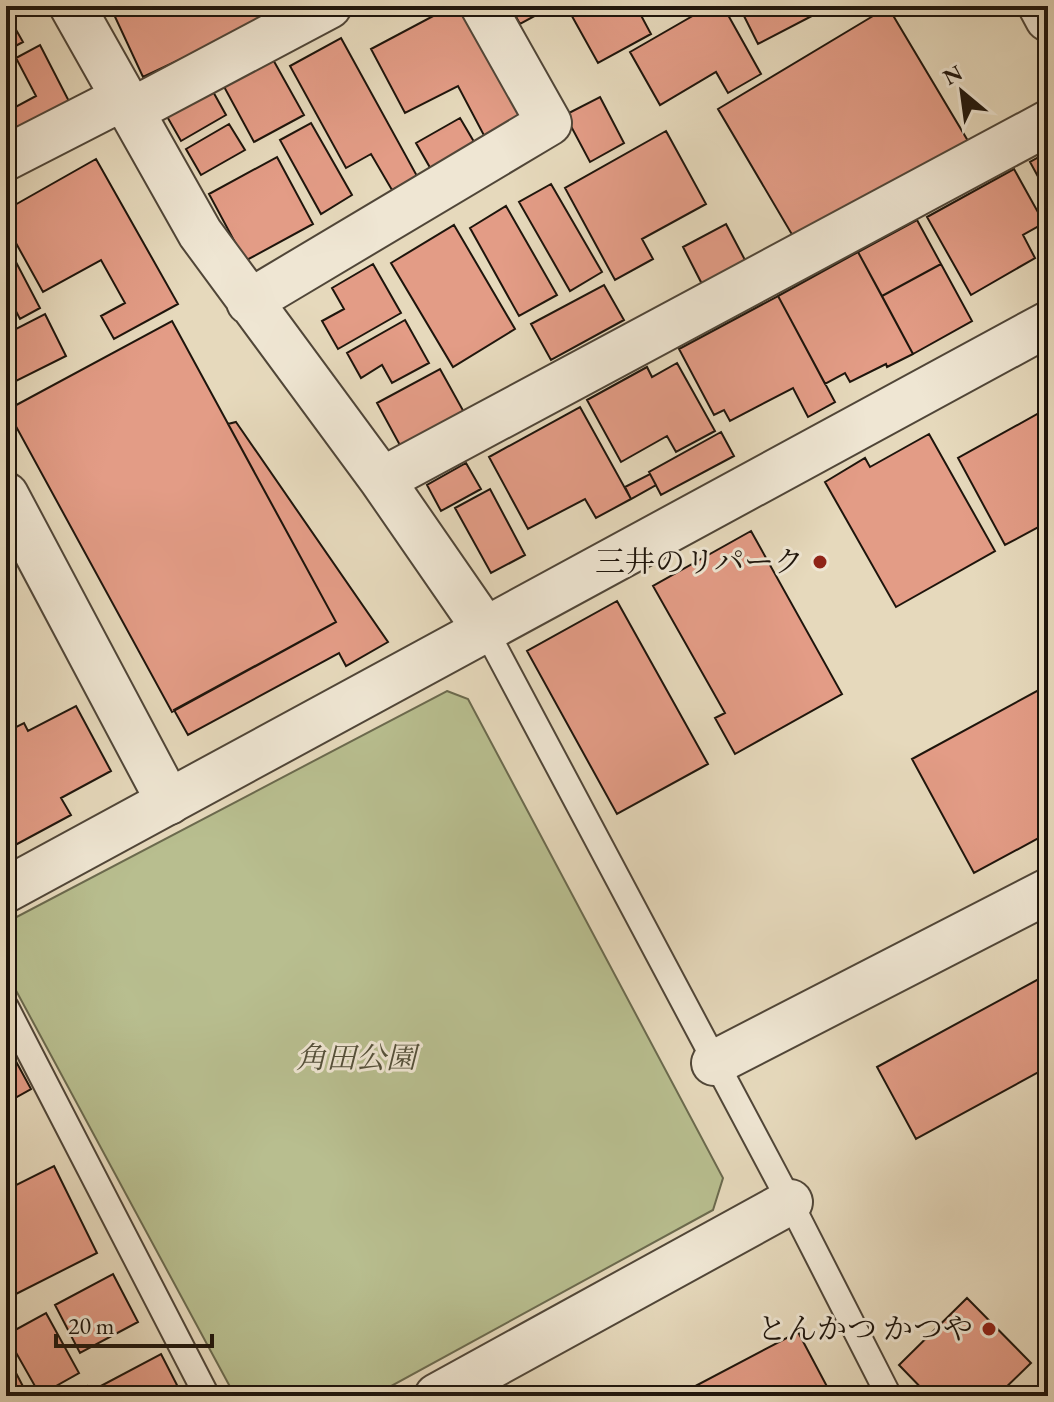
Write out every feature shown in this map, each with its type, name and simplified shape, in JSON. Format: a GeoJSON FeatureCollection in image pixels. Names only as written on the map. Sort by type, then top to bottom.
{"type":"FeatureCollection","features":[{"type":"Feature","properties":{"kind":"street"},"geometry":{"type":"LineString","coordinates":[[72,6],[200,233],[382,480],[485,629]]}},
{"type":"Feature","properties":{"kind":"street"},"geometry":{"type":"LineString","coordinates":[[6,158],[127,105],[329,6]]}},
{"type":"Feature","properties":{"kind":"street"},"geometry":{"type":"LineString","coordinates":[[249,302],[549,123],[483,6]]}},
{"type":"Feature","properties":{"kind":"street"},"geometry":{"type":"LineString","coordinates":[[1041,6],[1048,19]]}},
{"type":"Feature","properties":{"kind":"street"},"geometry":{"type":"LineString","coordinates":[[382,480],[1048,123]]}},
{"type":"Feature","properties":{"kind":"street"},"geometry":{"type":"LineString","coordinates":[[6,890],[1048,324]]}},
{"type":"Feature","properties":{"kind":"street"},"geometry":{"type":"LineString","coordinates":[[6,495],[169,802]]}},
{"type":"Feature","properties":{"kind":"street"},"geometry":{"type":"LineString","coordinates":[[714,1063],[1048,891]]}},
{"type":"Feature","properties":{"kind":"street"},"geometry":{"type":"LineString","coordinates":[[437,1396],[790,1202]]}},
{"type":"Feature","properties":{"kind":"lane"},"geometry":{"type":"LineString","coordinates":[[485,629],[790,1202],[889,1396]]}},
{"type":"Feature","properties":{"kind":"lane"},"geometry":{"type":"LineString","coordinates":[[6,1007],[207,1396]]}},
{"type":"Feature","properties":{"kind":"green space","name":"角田公園"},"geometry":{"type":"Polygon","coordinates":[[[447,691],[468,699],[723,1178],[713,1210],[373,1396],[235,1396],[6,972],[6,925],[447,691]]]}},
{"type":"Feature","properties":{"kind":"building"},"geometry":{"type":"Polygon","coordinates":[[[110,6],[259,6],[266,19],[143,77],[110,6]]]}},
{"type":"Feature","properties":{"kind":"building"},"geometry":{"type":"Polygon","coordinates":[[[452,6],[471,6],[532,120],[488,143],[458,86],[405,113],[371,49],[452,6]]]}},
{"type":"Feature","properties":{"kind":"building"},"geometry":{"type":"Polygon","coordinates":[[[510,6],[553,6],[520,24],[510,6]]]}},
{"type":"Feature","properties":{"kind":"building"},"geometry":{"type":"Polygon","coordinates":[[[572,6],[636,6],[651,34],[598,63],[568,9],[572,6]]]}},
{"type":"Feature","properties":{"kind":"building"},"geometry":{"type":"Polygon","coordinates":[[[710,6],[723,6],[761,74],[728,93],[716,72],[660,105],[630,52],[710,6]]]}},
{"type":"Feature","properties":{"kind":"building"},"geometry":{"type":"Polygon","coordinates":[[[739,6],[831,6],[758,44],[739,6]]]}},
{"type":"Feature","properties":{"kind":"building"},"geometry":{"type":"Polygon","coordinates":[[[888,7],[968,141],[797,243],[718,109],[888,7]]]}},
{"type":"Feature","properties":{"kind":"building"},"geometry":{"type":"Polygon","coordinates":[[[6,12],[23,42],[6,51],[6,12]]]}},
{"type":"Feature","properties":{"kind":"building"},"geometry":{"type":"Polygon","coordinates":[[[341,38],[417,176],[392,190],[371,154],[346,168],[290,66],[341,38]]]}},
{"type":"Feature","properties":{"kind":"building"},"geometry":{"type":"Polygon","coordinates":[[[40,45],[74,111],[6,148],[6,112],[36,96],[16,58],[40,45]]]}},
{"type":"Feature","properties":{"kind":"building"},"geometry":{"type":"Polygon","coordinates":[[[6,56],[15,72],[6,77],[6,56]]]}},
{"type":"Feature","properties":{"kind":"building"},"geometry":{"type":"Polygon","coordinates":[[[271,56],[304,115],[254,142],[222,83],[271,56]]]}},
{"type":"Feature","properties":{"kind":"building"},"geometry":{"type":"Polygon","coordinates":[[[211,88],[226,115],[181,141],[165,113],[211,88]]]}},
{"type":"Feature","properties":{"kind":"building"},"geometry":{"type":"Polygon","coordinates":[[[600,97],[624,143],[590,162],[565,115],[600,97]]]}},
{"type":"Feature","properties":{"kind":"building"},"geometry":{"type":"Polygon","coordinates":[[[460,118],[480,152],[436,178],[416,143],[460,118]]]}},
{"type":"Feature","properties":{"kind":"building"},"geometry":{"type":"Polygon","coordinates":[[[311,123],[352,195],[321,214],[280,140],[311,123]]]}},
{"type":"Feature","properties":{"kind":"building"},"geometry":{"type":"Polygon","coordinates":[[[229,124],[245,150],[201,175],[186,149],[229,124]]]}},
{"type":"Feature","properties":{"kind":"building"},"geometry":{"type":"Polygon","coordinates":[[[666,131],[706,204],[642,239],[653,259],[615,280],[565,188],[666,131]]]}},
{"type":"Feature","properties":{"kind":"building"},"geometry":{"type":"Polygon","coordinates":[[[1048,152],[1048,195],[1030,162],[1048,152]]]}},
{"type":"Feature","properties":{"kind":"building"},"geometry":{"type":"Polygon","coordinates":[[[277,157],[313,224],[245,261],[209,194],[277,157]]]}},
{"type":"Feature","properties":{"kind":"building"},"geometry":{"type":"Polygon","coordinates":[[[96,159],[178,304],[114,339],[101,316],[125,303],[101,260],[43,292],[6,225],[6,210],[96,159]]]}},
{"type":"Feature","properties":{"kind":"building"},"geometry":{"type":"Polygon","coordinates":[[[1014,169],[1044,223],[1023,235],[1035,258],[971,295],[927,217],[1014,169]]]}},
{"type":"Feature","properties":{"kind":"building"},"geometry":{"type":"Polygon","coordinates":[[[551,184],[602,272],[570,291],[519,202],[551,184]]]}},
{"type":"Feature","properties":{"kind":"building"},"geometry":{"type":"Polygon","coordinates":[[[506,206],[557,295],[519,316],[470,228],[506,206]]]}},
{"type":"Feature","properties":{"kind":"building"},"geometry":{"type":"Polygon","coordinates":[[[917,220],[941,264],[882,296],[858,252],[917,220]]]}},
{"type":"Feature","properties":{"kind":"building"},"geometry":{"type":"Polygon","coordinates":[[[726,224],[745,260],[702,284],[683,247],[726,224]]]}},
{"type":"Feature","properties":{"kind":"building"},"geometry":{"type":"Polygon","coordinates":[[[454,225],[515,329],[453,367],[391,263],[454,225]]]}},
{"type":"Feature","properties":{"kind":"building"},"geometry":{"type":"Polygon","coordinates":[[[6,243],[40,308],[20,319],[6,292],[6,243]]]}},
{"type":"Feature","properties":{"kind":"building"},"geometry":{"type":"Polygon","coordinates":[[[858,252],[913,354],[850,382],[845,373],[825,384],[778,296],[858,252]]]}},
{"type":"Feature","properties":{"kind":"building"},"geometry":{"type":"Polygon","coordinates":[[[373,264],[401,313],[338,349],[322,321],[344,309],[332,288],[373,264]]]}},
{"type":"Feature","properties":{"kind":"building"},"geometry":{"type":"Polygon","coordinates":[[[941,264],[972,321],[913,354],[882,296],[941,264]]]}},
{"type":"Feature","properties":{"kind":"building"},"geometry":{"type":"Polygon","coordinates":[[[604,285],[624,320],[551,360],[531,324],[604,285]]]}},
{"type":"Feature","properties":{"kind":"building"},"geometry":{"type":"Polygon","coordinates":[[[778,296],[835,402],[808,417],[793,388],[730,421],[724,410],[714,415],[679,349],[778,296]]]}},
{"type":"Feature","properties":{"kind":"building"},"geometry":{"type":"Polygon","coordinates":[[[45,314],[66,356],[6,386],[6,334],[45,314]]]}},
{"type":"Feature","properties":{"kind":"building"},"geometry":{"type":"Polygon","coordinates":[[[405,320],[429,363],[392,383],[382,365],[361,378],[347,353],[405,320]]]}},
{"type":"Feature","properties":{"kind":"building"},"geometry":{"type":"Polygon","coordinates":[[[172,321],[336,622],[172,712],[7,410],[172,321]]]}},
{"type":"Feature","properties":{"kind":"building"},"geometry":{"type":"Polygon","coordinates":[[[677,363],[715,431],[676,452],[667,436],[621,462],[587,400],[647,367],[652,377],[677,363]]]}},
{"type":"Feature","properties":{"kind":"building"},"geometry":{"type":"Polygon","coordinates":[[[440,369],[465,414],[402,449],[377,403],[440,369]]]}},
{"type":"Feature","properties":{"kind":"building"},"geometry":{"type":"Polygon","coordinates":[[[580,407],[631,499],[596,518],[585,499],[528,529],[489,457],[580,407]]]}},
{"type":"Feature","properties":{"kind":"building"},"geometry":{"type":"Polygon","coordinates":[[[1048,408],[1048,522],[1005,545],[958,458],[1048,408]]]}},
{"type":"Feature","properties":{"kind":"building"},"geometry":{"type":"Polygon","coordinates":[[[236,422],[388,642],[346,666],[339,653],[188,735],[174,710],[336,622],[228,424],[236,422]]]}},
{"type":"Feature","properties":{"kind":"building"},"geometry":{"type":"Polygon","coordinates":[[[721,432],[734,456],[661,495],[649,472],[721,432]]]}},
{"type":"Feature","properties":{"kind":"building"},"geometry":{"type":"Polygon","coordinates":[[[929,434],[995,551],[896,607],[825,482],[865,458],[870,467],[929,434]]]}},
{"type":"Feature","properties":{"kind":"building"},"geometry":{"type":"Polygon","coordinates":[[[466,463],[481,489],[441,511],[427,485],[466,463]]]}},
{"type":"Feature","properties":{"kind":"building"},"geometry":{"type":"Polygon","coordinates":[[[650,474],[656,485],[631,499],[625,487],[650,474]]]}},
{"type":"Feature","properties":{"kind":"building"},"geometry":{"type":"Polygon","coordinates":[[[490,489],[525,555],[491,573],[455,508],[490,489]]]}},
{"type":"Feature","properties":{"kind":"building"},"geometry":{"type":"Polygon","coordinates":[[[751,531],[842,694],[735,754],[715,718],[725,713],[653,586],[751,531]]]}},
{"type":"Feature","properties":{"kind":"building"},"geometry":{"type":"Polygon","coordinates":[[[617,601],[708,764],[617,814],[527,651],[617,601]]]}},
{"type":"Feature","properties":{"kind":"building"},"geometry":{"type":"Polygon","coordinates":[[[1048,685],[1048,833],[974,873],[912,759],[1048,685]]]}},
{"type":"Feature","properties":{"kind":"building"},"geometry":{"type":"Polygon","coordinates":[[[76,706],[111,771],[61,798],[71,815],[6,850],[6,732],[24,723],[28,731],[76,706]]]}},
{"type":"Feature","properties":{"kind":"building"},"geometry":{"type":"Polygon","coordinates":[[[1048,942],[1048,959],[1041,946],[1048,942]]]}},
{"type":"Feature","properties":{"kind":"building"},"geometry":{"type":"Polygon","coordinates":[[[1048,974],[1048,1067],[916,1139],[877,1067],[1048,974]]]}},
{"type":"Feature","properties":{"kind":"building"},"geometry":{"type":"Polygon","coordinates":[[[6,1043],[31,1089],[6,1103],[6,1043]]]}},
{"type":"Feature","properties":{"kind":"building"},"geometry":{"type":"Polygon","coordinates":[[[54,1166],[97,1253],[6,1299],[6,1190],[54,1166]]]}},
{"type":"Feature","properties":{"kind":"building"},"geometry":{"type":"Polygon","coordinates":[[[113,1274],[138,1322],[80,1353],[55,1305],[113,1274]]]}},
{"type":"Feature","properties":{"kind":"building"},"geometry":{"type":"Polygon","coordinates":[[[967,1298],[1031,1363],[997,1396],[929,1396],[899,1365],[967,1298]]]}},
{"type":"Feature","properties":{"kind":"building"},"geometry":{"type":"Polygon","coordinates":[[[46,1313],[79,1373],[40,1395],[6,1335],[46,1313]]]}},
{"type":"Feature","properties":{"kind":"building"},"geometry":{"type":"Polygon","coordinates":[[[798,1332],[831,1394],[686,1396],[684,1392],[798,1332]]]}},
{"type":"Feature","properties":{"kind":"building"},"geometry":{"type":"Polygon","coordinates":[[[161,1354],[177,1385],[158,1396],[101,1396],[97,1388],[161,1354]]]}},
{"type":"Feature","properties":{"kind":"building"},"geometry":{"type":"Polygon","coordinates":[[[16,1373],[28,1396],[6,1396],[6,1378],[16,1373]]]}},
{"type":"Feature","properties":{"kind":"building"},"geometry":{"type":"Polygon","coordinates":[[[87,1386],[92,1396],[67,1396],[87,1386]]]}},
{"type":"Feature","properties":{"kind":"place","name":"三井のリパーク"},"geometry":{"type":"Point","coordinates":[820,562]}},
{"type":"Feature","properties":{"kind":"place","name":"とんかつ かつや"},"geometry":{"type":"Point","coordinates":[989,1329]}}]}
